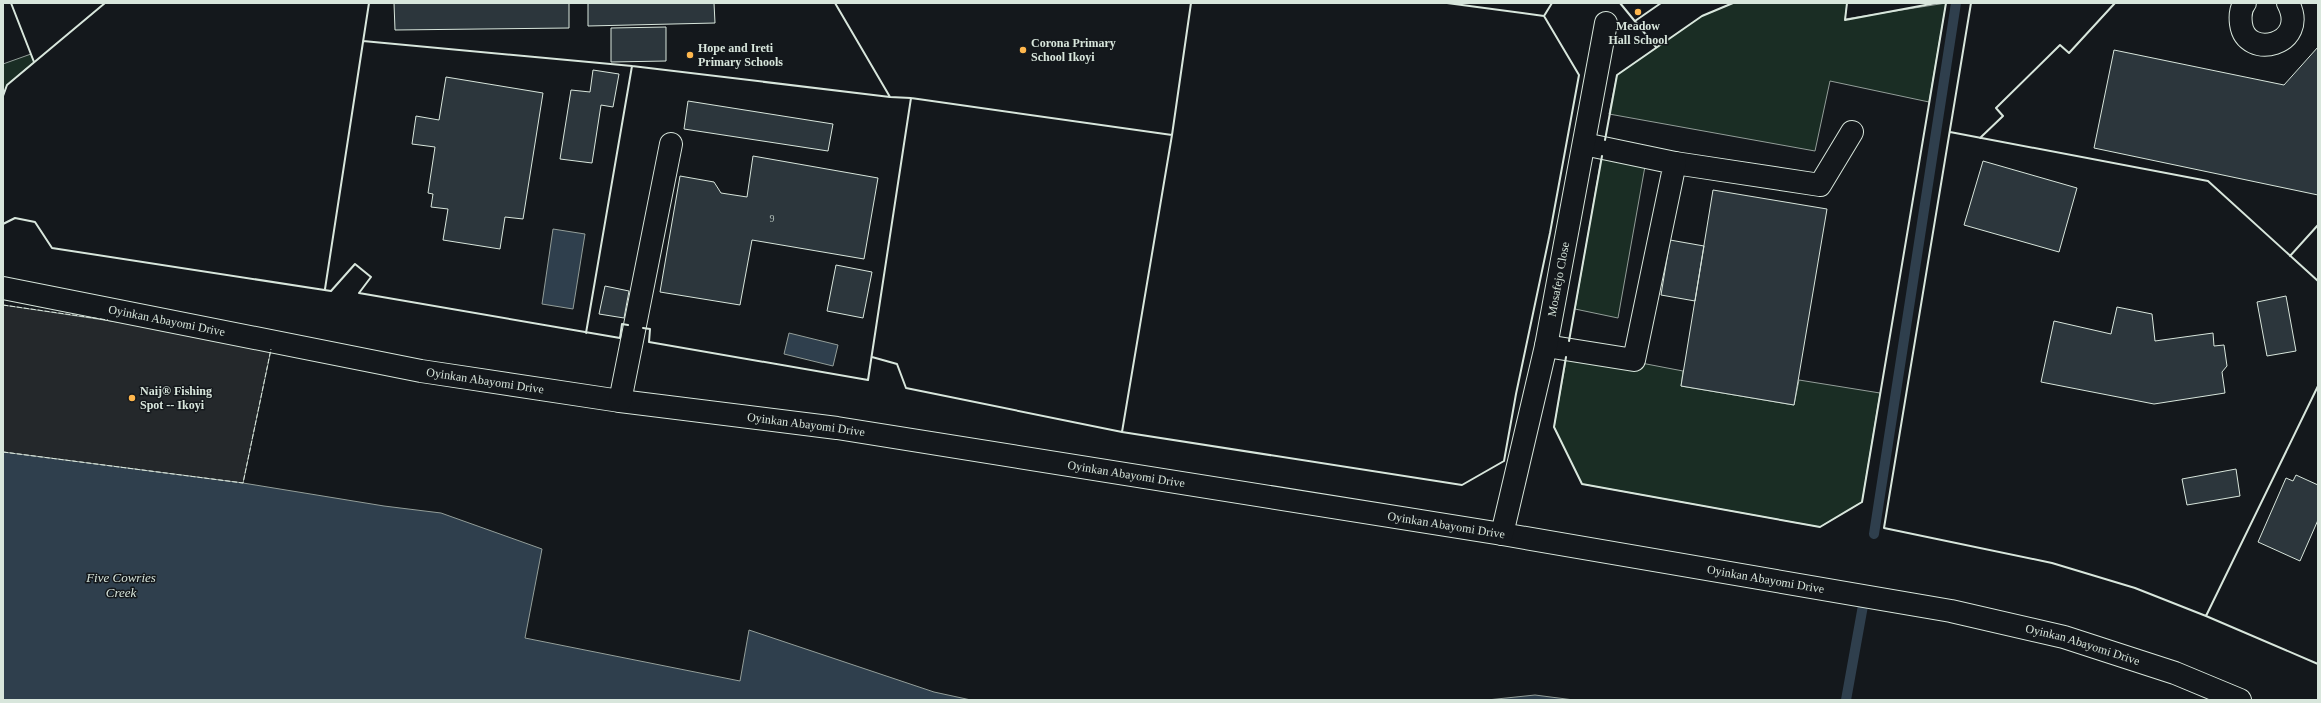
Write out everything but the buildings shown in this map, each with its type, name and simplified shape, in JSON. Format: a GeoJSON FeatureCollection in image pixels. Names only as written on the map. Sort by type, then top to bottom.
{"type":"FeatureCollection","features":[{"type":"Feature","properties":{"kind":"street"},"geometry":{"type":"LineString","coordinates":[[2245,3],[2240,16],[2241,26],[2246,36],[2264,45],[2275,44],[2284,39],[2290,31],[2294,21],[2292,11],[2288,3]]}},
{"type":"Feature","properties":{"kind":"street","name":"Mosafejo Close"},"geometry":{"type":"LineString","coordinates":[[1502,534],[1546,346],[1606,23]]}},
{"type":"Feature","properties":{"kind":"street"},"geometry":{"type":"LineString","coordinates":[[1584,144],[1675,163],[1820,185],[1852,132]]}},
{"type":"Feature","properties":{"kind":"street"},"geometry":{"type":"LineString","coordinates":[[620,401],[671,144]]}},
{"type":"Feature","properties":{"kind":"street"},"geometry":{"type":"LineString","coordinates":[[1546,346],[1634,360],[1675,163]]}},
{"type":"Feature","properties":{"kind":"street","name":"Oyinkan Abayomi Drive"},"geometry":{"type":"LineString","coordinates":[[3,288],[421,371],[620,401],[837,428],[1502,534],[1827,588],[1951,611],[2064,637],[2176,673],[2240,700]]}},
{"type":"Feature","properties":{"kind":"green space"},"geometry":{"type":"Polygon","coordinates":[[[1733,3],[1847,3],[1845,19],[1946,3],[1929,102],[1830,81],[1815,151],[1609,114],[1617,75],[1702,16],[1733,3]]]}},
{"type":"Feature","properties":{"kind":"green space"},"geometry":{"type":"Polygon","coordinates":[[[31,54],[34,62],[7,85],[3,96],[3,64],[31,54]]]}},
{"type":"Feature","properties":{"kind":"green space"},"geometry":{"type":"Polygon","coordinates":[[[1603,148],[1647,155],[1618,318],[1575,309],[1603,148]]]}},
{"type":"Feature","properties":{"kind":"green space"},"geometry":{"type":"Polygon","coordinates":[[[1568,349],[1683,371],[1681,386],[1794,405],[1799,380],[1880,393],[1862,502],[1820,527],[1582,484],[1554,427],[1568,349]]]}},
{"type":"Feature","properties":{"kind":"shaded area","name":"Naij® Fishing Spot -- Ikoyi"},"geometry":{"type":"Polygon","coordinates":[[[3,305],[272,345],[243,483],[3,452],[3,305]]]}},
{"type":"Feature","properties":{"kind":"water"},"geometry":{"type":"Polygon","coordinates":[[[553,229],[585,234],[573,309],[542,304],[553,229]]]}},
{"type":"Feature","properties":{"kind":"water"},"geometry":{"type":"Polygon","coordinates":[[[789,333],[838,345],[833,366],[784,354],[789,333]]]}},
{"type":"Feature","properties":{"kind":"water","name":"Five Cowries Creek"},"geometry":{"type":"Polygon","coordinates":[[[3,452],[243,483],[384,506],[441,513],[542,549],[525,638],[740,681],[749,630],[934,692],[971,700],[3,700],[3,452]]]}},
{"type":"Feature","properties":{"kind":"water"},"geometry":{"type":"Polygon","coordinates":[[[1535,695],[1574,700],[1487,700],[1535,695]]]}},
{"type":"Feature","properties":{"kind":"waterway"},"geometry":{"type":"LineString","coordinates":[[1874,534],[1956,3]]}},
{"type":"Feature","properties":{"kind":"waterway"},"geometry":{"type":"LineString","coordinates":[[1846,700],[1864,600]]}},
{"type":"Feature","properties":{"kind":"fence"},"geometry":{"type":"LineString","coordinates":[[3,305],[108,320]]}},
{"type":"Feature","properties":{"kind":"fence"},"geometry":{"type":"LineString","coordinates":[[3,452],[243,483],[271,349]]}},
{"type":"Feature","properties":{"kind":"wall"},"geometry":{"type":"LineString","coordinates":[[11,3],[34,62]]}},
{"type":"Feature","properties":{"kind":"wall"},"geometry":{"type":"LineString","coordinates":[[3,96],[7,85],[105,3]]}},
{"type":"Feature","properties":{"kind":"wall"},"geometry":{"type":"LineString","coordinates":[[325,289],[369,3]]}},
{"type":"Feature","properties":{"kind":"wall"},"geometry":{"type":"LineString","coordinates":[[835,3],[890,97]]}},
{"type":"Feature","properties":{"kind":"wall"},"geometry":{"type":"LineString","coordinates":[[1122,432],[1172,135],[1191,3]]}},
{"type":"Feature","properties":{"kind":"wall"},"geometry":{"type":"LineString","coordinates":[[1447,3],[1544,16]]}},
{"type":"Feature","properties":{"kind":"wall"},"geometry":{"type":"LineString","coordinates":[[1544,16],[1552,3]]}},
{"type":"Feature","properties":{"kind":"wall"},"geometry":{"type":"LineString","coordinates":[[1620,3],[1656,47]]}},
{"type":"Feature","properties":{"kind":"wall"},"geometry":{"type":"LineString","coordinates":[[1635,21],[1661,3]]}},
{"type":"Feature","properties":{"kind":"wall"},"geometry":{"type":"LineString","coordinates":[[1605,140],[1617,75],[1702,16],[1733,3]]}},
{"type":"Feature","properties":{"kind":"wall"},"geometry":{"type":"LineString","coordinates":[[1847,3],[1845,20],[1936,3]]}},
{"type":"Feature","properties":{"kind":"wall"},"geometry":{"type":"LineString","coordinates":[[1566,357],[1554,427],[1582,484],[1820,527],[1862,502],[1946,3]]}},
{"type":"Feature","properties":{"kind":"wall"},"geometry":{"type":"LineString","coordinates":[[1971,3],[1884,528],[2052,563],[2135,588],[2206,616],[2318,664]]}},
{"type":"Feature","properties":{"kind":"wall"},"geometry":{"type":"LineString","coordinates":[[1980,138],[2003,116],[1996,108],[2060,45],[2069,53],[2115,3]]}},
{"type":"Feature","properties":{"kind":"wall"},"geometry":{"type":"LineString","coordinates":[[872,357],[897,364],[906,388],[1122,432],[1462,485],[1504,461],[1516,394],[1550,233],[1579,75],[1544,16]]}},
{"type":"Feature","properties":{"kind":"wall"},"geometry":{"type":"LineString","coordinates":[[363,41],[632,66],[890,97],[911,98],[1172,135]]}},
{"type":"Feature","properties":{"kind":"wall"},"geometry":{"type":"LineString","coordinates":[[586,333],[632,66]]}},
{"type":"Feature","properties":{"kind":"wall"},"geometry":{"type":"LineString","coordinates":[[643,328],[650,329],[649,342],[868,380],[911,98]]}},
{"type":"Feature","properties":{"kind":"wall"},"geometry":{"type":"LineString","coordinates":[[1950,132],[2208,181],[2318,281]]}},
{"type":"Feature","properties":{"kind":"wall"},"geometry":{"type":"LineString","coordinates":[[1569,341],[1602,156]]}},
{"type":"Feature","properties":{"kind":"wall"},"geometry":{"type":"LineString","coordinates":[[3,224],[15,218],[35,222],[52,248],[331,291],[355,264],[371,277],[359,293],[620,338],[622,324],[628,325]]}},
{"type":"Feature","properties":{"kind":"wall"},"geometry":{"type":"LineString","coordinates":[[2290,256],[2318,225]]}},
{"type":"Feature","properties":{"kind":"wall"},"geometry":{"type":"LineString","coordinates":[[2206,616],[2318,386]]}},
{"type":"Feature","properties":{"kind":"place","name":"Meadow Hall School"},"geometry":{"type":"Point","coordinates":[1638,12]}},
{"type":"Feature","properties":{"kind":"place","name":"Corona Primary School Ikoyi"},"geometry":{"type":"Point","coordinates":[1023,50]}},
{"type":"Feature","properties":{"kind":"place","name":"Hope and Ireti Primary Schools"},"geometry":{"type":"Point","coordinates":[690,55]}},
{"type":"Feature","properties":{"kind":"place","name":"Naij® Fishing Spot -- Ikoyi"},"geometry":{"type":"Point","coordinates":[132,398]}}]}
